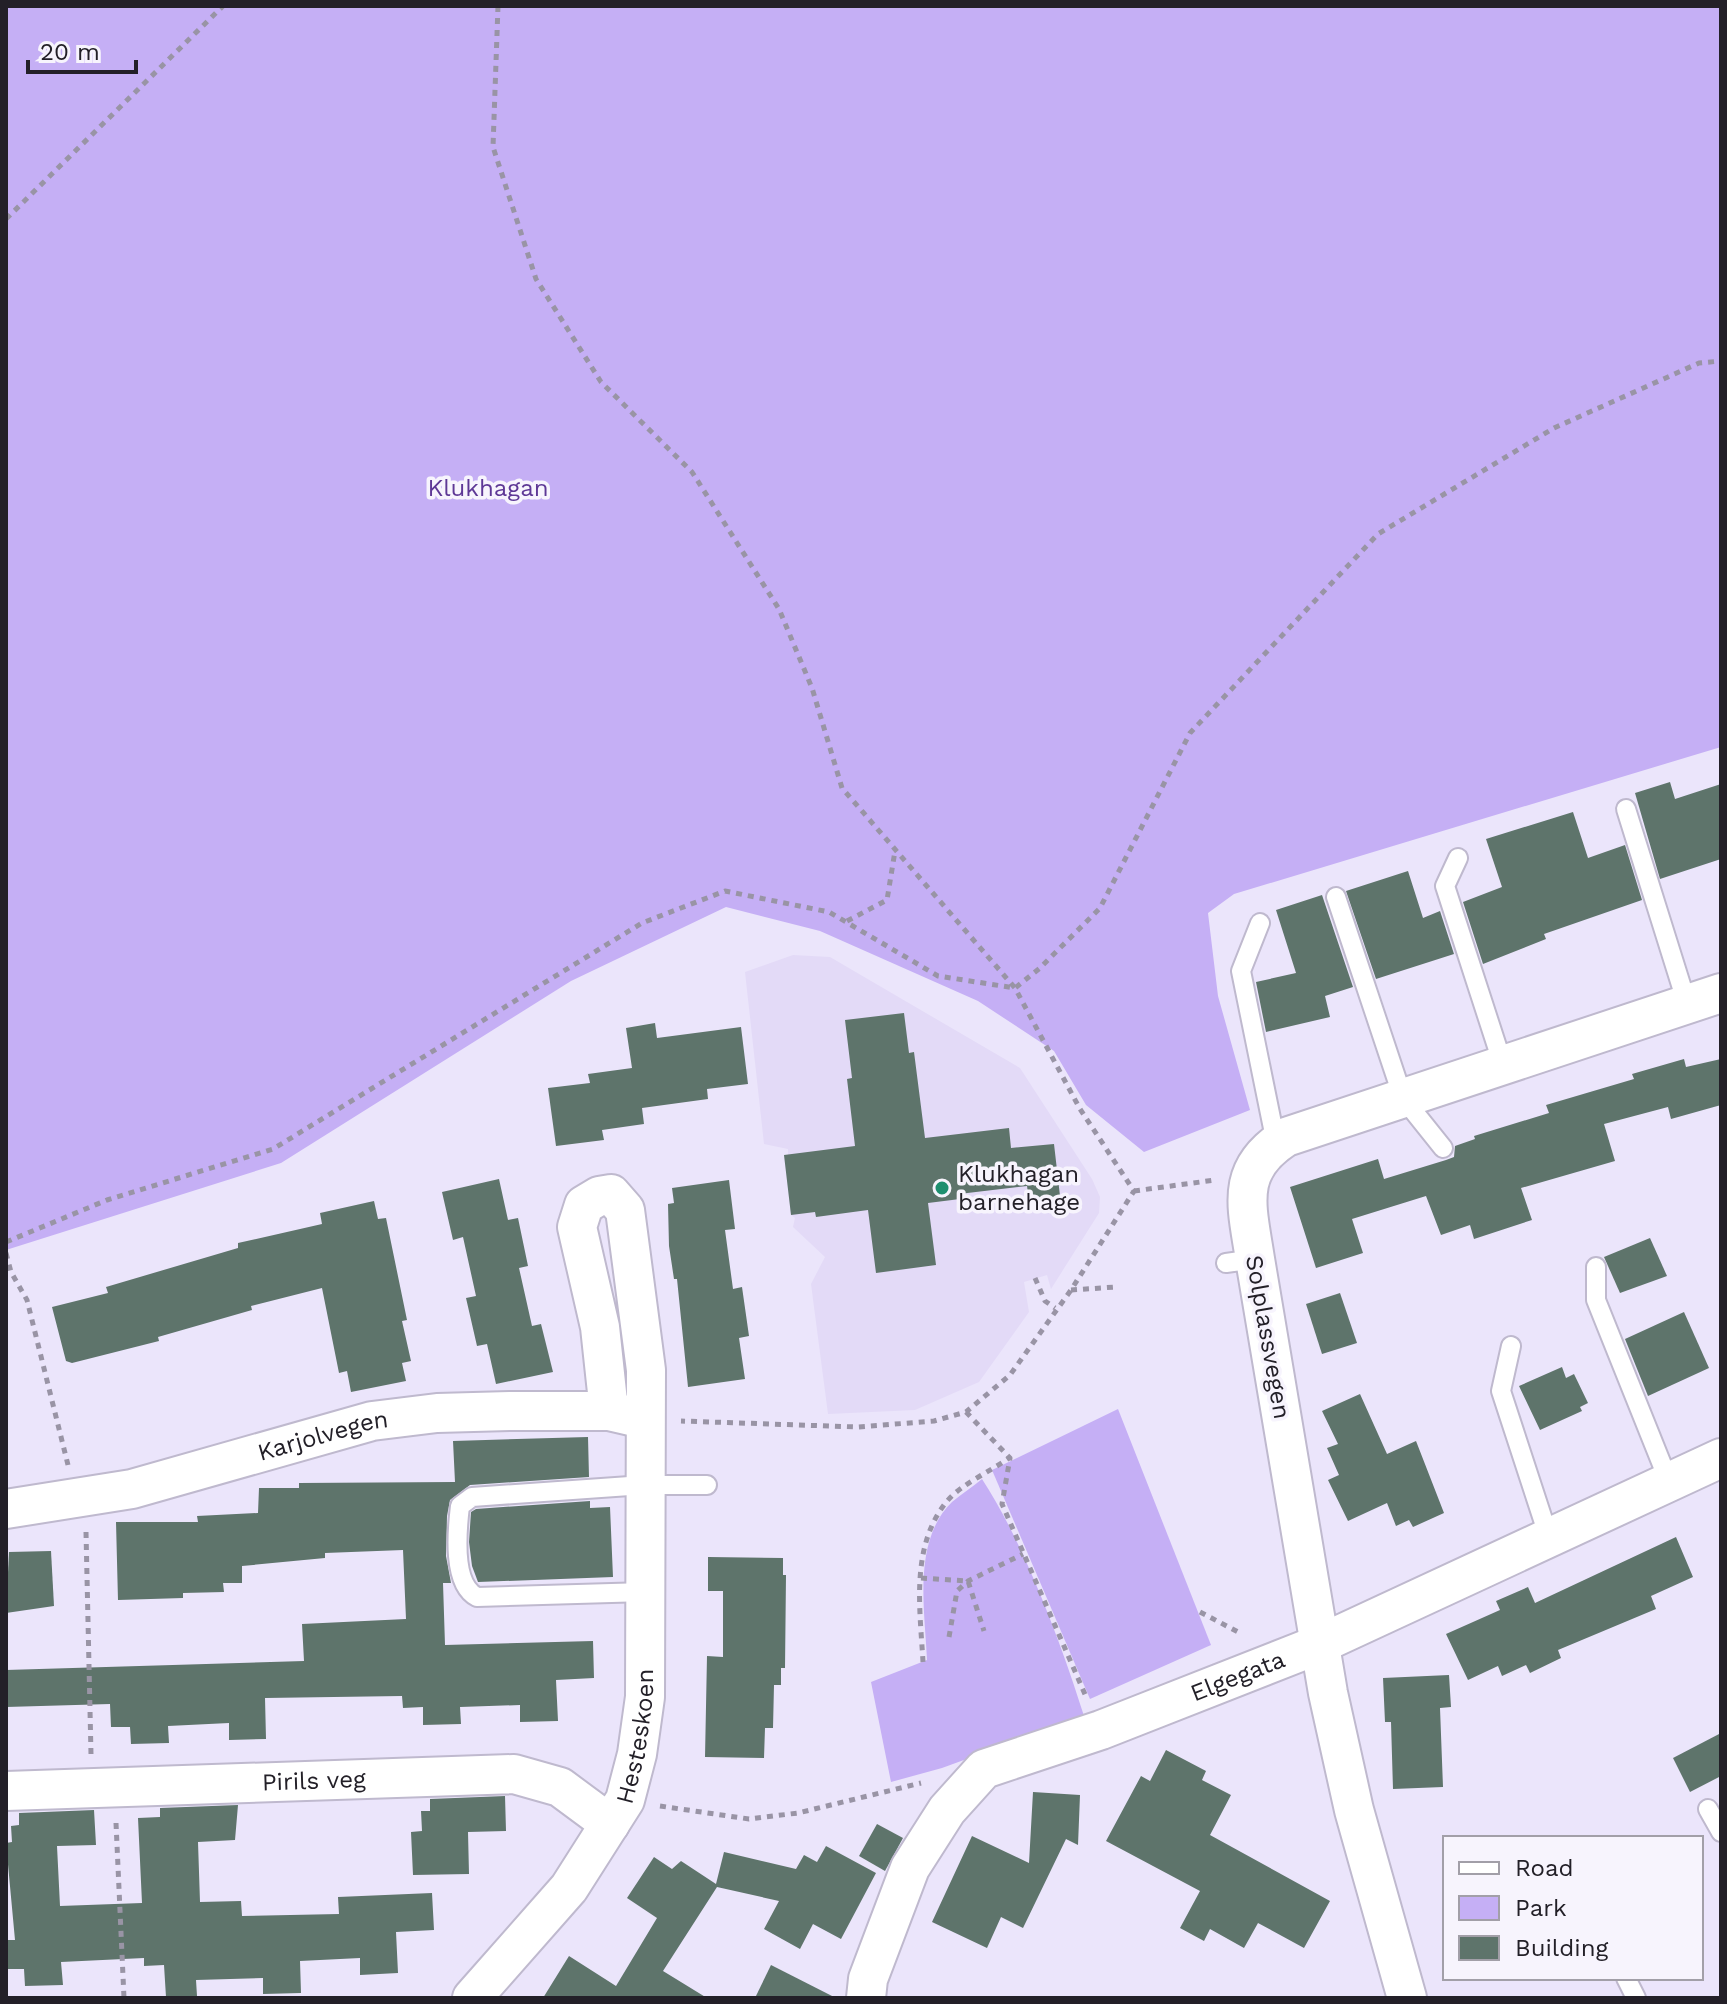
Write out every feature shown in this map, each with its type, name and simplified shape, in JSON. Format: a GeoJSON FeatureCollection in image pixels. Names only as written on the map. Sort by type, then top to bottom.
{"type":"FeatureCollection","features":[{"type":"Feature","properties":{"kind":"street"},"geometry":{"type":"LineString","coordinates":[[1248,1181],[1254,1164],[1276,1143],[1704,999]]}},
{"type":"Feature","properties":{"kind":"street","name":"Solplassvegen"},"geometry":{"type":"LineString","coordinates":[[1248,1181],[1240,1261],[1354,1810],[1407,1998]]}},
{"type":"Feature","properties":{"kind":"street","name":"Karjolvegen"},"geometry":{"type":"LineString","coordinates":[[6,1509],[132,1489],[372,1421],[437,1413],[627,1416]]}},
{"type":"Feature","properties":{"kind":"street","name":"Hesteskoen"},"geometry":{"type":"LineString","coordinates":[[472,1998],[569,1888],[617,1812],[637,1754],[645,1697],[644,1485],[627,1416]]}},
{"type":"Feature","properties":{"kind":"street","name":"Elgegata"},"geometry":{"type":"LineString","coordinates":[[866,1998],[868,1979],[910,1868],[947,1810],[984,1769],[1101,1730],[1320,1644],[1721,1458]]}},
{"type":"Feature","properties":{"kind":"street","name":"Pirils veg"},"geometry":{"type":"LineString","coordinates":[[6,1791],[514,1774],[560,1787],[617,1812]]}},
{"type":"Feature","properties":{"kind":"lane"},"geometry":{"type":"LineString","coordinates":[[1626,809],[1704,999]]}},
{"type":"Feature","properties":{"kind":"lane"},"geometry":{"type":"LineString","coordinates":[[1458,858],[1445,886],[1503,1065]]}},
{"type":"Feature","properties":{"kind":"lane"},"geometry":{"type":"LineString","coordinates":[[1336,897],[1403,1098],[1443,1148]]}},
{"type":"Feature","properties":{"kind":"lane"},"geometry":{"type":"LineString","coordinates":[[1260,923],[1241,971],[1276,1143]]}},
{"type":"Feature","properties":{"kind":"lane"},"geometry":{"type":"LineString","coordinates":[[1596,1267],[1596,1300],[1669,1482]]}},
{"type":"Feature","properties":{"kind":"lane"},"geometry":{"type":"LineString","coordinates":[[1511,1346],[1501,1391],[1549,1538]]}},
{"type":"Feature","properties":{"kind":"lane"},"geometry":{"type":"LineString","coordinates":[[646,1592],[477,1597],[470,1593],[461,1578],[460,1506],[472,1497],[644,1485],[707,1485]]}},
{"type":"Feature","properties":{"kind":"lane"},"geometry":{"type":"LineString","coordinates":[[1708,1809],[1721,1832]]}},
{"type":"Feature","properties":{"kind":"lane"},"geometry":{"type":"LineString","coordinates":[[1627,1980],[1636,1998]]}},
{"type":"Feature","properties":{"kind":"path"},"geometry":{"type":"LineString","coordinates":[[6,219],[223,6]]}},
{"type":"Feature","properties":{"kind":"path"},"geometry":{"type":"LineString","coordinates":[[498,6],[493,147],[536,279],[601,382],[692,472],[779,609],[812,688],[842,788],[1015,988],[1080,1109],[1134,1191]]}},
{"type":"Feature","properties":{"kind":"path"},"geometry":{"type":"LineString","coordinates":[[6,1242],[107,1200],[273,1149],[642,923],[725,891],[829,912],[938,976],[1015,988],[1040,968],[1100,908],[1190,733],[1378,534],[1554,428],[1699,363],[1721,361]]}},
{"type":"Feature","properties":{"kind":"path"},"geometry":{"type":"LineString","coordinates":[[847,921],[887,900],[895,850]]}},
{"type":"Feature","properties":{"kind":"path"},"geometry":{"type":"LineString","coordinates":[[627,1416],[858,1427],[934,1421],[966,1412],[1010,1375],[1055,1308],[1071,1290],[1134,1191],[1214,1180],[1248,1181]]}},
{"type":"Feature","properties":{"kind":"path"},"geometry":{"type":"LineString","coordinates":[[6,1253],[11,1272],[27,1300],[72,1483],[86,1518],[91,1770],[115,1802],[124,1998]]}},
{"type":"Feature","properties":{"kind":"path"},"geometry":{"type":"LineString","coordinates":[[1035,1278],[1045,1301],[1055,1308]]}},
{"type":"Feature","properties":{"kind":"path"},"geometry":{"type":"LineString","coordinates":[[1071,1290],[1116,1287]]}},
{"type":"Feature","properties":{"kind":"path"},"geometry":{"type":"LineString","coordinates":[[966,1412],[1010,1458]]}},
{"type":"Feature","properties":{"kind":"path"},"geometry":{"type":"LineString","coordinates":[[1010,1458],[1002,1504],[1101,1730]]}},
{"type":"Feature","properties":{"kind":"path"},"geometry":{"type":"LineString","coordinates":[[923,1662],[923,1543],[948,1499],[1010,1458]]}},
{"type":"Feature","properties":{"kind":"path"},"geometry":{"type":"LineString","coordinates":[[949,1637],[957,1591],[968,1581],[1023,1554]]}},
{"type":"Feature","properties":{"kind":"path"},"geometry":{"type":"LineString","coordinates":[[921,1578],[968,1581]]}},
{"type":"Feature","properties":{"kind":"path"},"geometry":{"type":"LineString","coordinates":[[968,1581],[984,1631]]}},
{"type":"Feature","properties":{"kind":"path"},"geometry":{"type":"LineString","coordinates":[[617,1812],[749,1819],[798,1813],[924,1783]]}},
{"type":"Feature","properties":{"kind":"shaded area","name":"Klukhagan barnehage"},"geometry":{"type":"Polygon","coordinates":[[[793,955],[830,957],[1020,1068],[1092,1179],[1100,1197],[1099,1213],[1051,1289],[1047,1275],[1024,1282],[1029,1312],[979,1382],[915,1410],[828,1414],[811,1284],[825,1257],[793,1227],[795,1218],[791,1215],[784,1155],[788,1155],[788,1149],[764,1144],[745,972],[793,955]]]}},
{"type":"Feature","properties":{"kind":"green space","name":"Klukhagan"},"geometry":{"type":"Polygon","coordinates":[[[6,6],[1721,6],[1721,747],[1234,894],[1208,913],[1218,996],[1250,1110],[1144,1152],[1086,1105],[1054,1051],[978,1001],[820,931],[726,907],[571,981],[281,1163],[6,1250],[6,6]]]}},
{"type":"Feature","properties":{"kind":"green space"},"geometry":{"type":"Polygon","coordinates":[[[1118,1409],[1211,1645],[1090,1699],[992,1470],[1118,1409]]]}},
{"type":"Feature","properties":{"kind":"green space"},"geometry":{"type":"Polygon","coordinates":[[[982,1479],[1012,1533],[1040,1594],[1084,1716],[942,1768],[891,1782],[871,1682],[927,1660],[923,1598],[931,1536],[939,1518],[952,1502],[982,1479]]]}},
{"type":"Feature","properties":{"kind":"building"},"geometry":{"type":"Polygon","coordinates":[[[1670,782],[1675,799],[1721,784],[1721,859],[1660,879],[1635,793],[1670,782]]]}},
{"type":"Feature","properties":{"kind":"building"},"geometry":{"type":"Polygon","coordinates":[[[1573,812],[1588,858],[1625,845],[1642,900],[1544,934],[1546,939],[1483,964],[1463,902],[1502,887],[1486,839],[1573,812]]]}},
{"type":"Feature","properties":{"kind":"building"},"geometry":{"type":"Polygon","coordinates":[[[1408,871],[1423,918],[1440,911],[1454,954],[1376,979],[1346,891],[1408,871]]]}},
{"type":"Feature","properties":{"kind":"building"},"geometry":{"type":"Polygon","coordinates":[[[1322,895],[1353,987],[1325,996],[1330,1017],[1266,1032],[1256,982],[1296,973],[1276,910],[1322,895]]]}},
{"type":"Feature","properties":{"kind":"building"},"geometry":{"type":"Polygon","coordinates":[[[904,1013],[909,1053],[914,1052],[925,1138],[1009,1128],[1011,1148],[1054,1144],[1060,1196],[1029,1200],[1027,1186],[959,1194],[960,1199],[928,1203],[936,1265],[876,1273],[868,1210],[816,1217],[815,1212],[791,1215],[784,1155],[855,1146],[847,1079],[852,1078],[845,1020],[904,1013]]]}},
{"type":"Feature","properties":{"kind":"building"},"geometry":{"type":"Polygon","coordinates":[[[655,1023],[657,1038],[741,1027],[748,1084],[707,1089],[708,1099],[642,1108],[644,1124],[602,1130],[604,1140],[556,1146],[548,1088],[590,1083],[588,1074],[632,1068],[626,1028],[655,1023]]]}},
{"type":"Feature","properties":{"kind":"building"},"geometry":{"type":"Polygon","coordinates":[[[1684,1059],[1686,1067],[1721,1059],[1721,1105],[1671,1119],[1668,1107],[1604,1124],[1615,1161],[1521,1188],[1532,1220],[1474,1239],[1470,1225],[1441,1235],[1426,1196],[1352,1219],[1363,1253],[1316,1268],[1290,1187],[1378,1159],[1384,1179],[1446,1160],[1454,1157],[1455,1146],[1475,1139],[1474,1136],[1549,1113],[1546,1105],[1634,1079],[1632,1074],[1684,1059]]]}},
{"type":"Feature","properties":{"kind":"building"},"geometry":{"type":"Polygon","coordinates":[[[499,1179],[508,1220],[518,1218],[528,1266],[519,1268],[532,1326],[541,1324],[553,1372],[496,1384],[487,1344],[477,1346],[466,1298],[476,1296],[463,1237],[453,1240],[442,1192],[499,1179]]]}},
{"type":"Feature","properties":{"kind":"building"},"geometry":{"type":"Polygon","coordinates":[[[729,1180],[735,1229],[725,1230],[733,1289],[742,1287],[749,1336],[739,1338],[745,1379],[688,1387],[677,1279],[674,1279],[669,1246],[668,1204],[674,1203],[672,1188],[729,1180]]]}},
{"type":"Feature","properties":{"kind":"building"},"geometry":{"type":"Polygon","coordinates":[[[374,1201],[378,1219],[386,1218],[407,1320],[402,1321],[411,1361],[402,1363],[406,1381],[351,1392],[347,1371],[339,1373],[322,1288],[251,1306],[252,1310],[158,1337],[159,1341],[72,1363],[66,1361],[52,1307],[108,1293],[106,1287],[238,1248],[238,1243],[322,1224],[320,1213],[374,1201]]]}},
{"type":"Feature","properties":{"kind":"building"},"geometry":{"type":"Polygon","coordinates":[[[1650,1238],[1667,1276],[1620,1293],[1604,1257],[1650,1238]]]}},
{"type":"Feature","properties":{"kind":"building"},"geometry":{"type":"Polygon","coordinates":[[[1340,1293],[1357,1343],[1322,1354],[1306,1304],[1340,1293]]]}},
{"type":"Feature","properties":{"kind":"building"},"geometry":{"type":"Polygon","coordinates":[[[1684,1312],[1709,1368],[1648,1396],[1625,1339],[1684,1312]]]}},
{"type":"Feature","properties":{"kind":"building"},"geometry":{"type":"Polygon","coordinates":[[[1562,1367],[1566,1378],[1574,1374],[1588,1403],[1580,1407],[1582,1411],[1540,1430],[1519,1386],[1562,1367]]]}},
{"type":"Feature","properties":{"kind":"building"},"geometry":{"type":"Polygon","coordinates":[[[1360,1394],[1387,1454],[1416,1441],[1444,1513],[1413,1527],[1409,1520],[1396,1526],[1387,1503],[1348,1521],[1328,1480],[1339,1475],[1327,1448],[1338,1444],[1322,1411],[1360,1394]]]}},
{"type":"Feature","properties":{"kind":"building"},"geometry":{"type":"Polygon","coordinates":[[[588,1437],[589,1477],[470,1485],[450,1500],[447,1516],[446,1556],[451,1583],[443,1583],[445,1645],[593,1641],[594,1678],[556,1680],[558,1721],[520,1722],[520,1705],[460,1707],[461,1724],[423,1725],[423,1707],[403,1708],[402,1696],[265,1698],[266,1739],[229,1740],[229,1723],[168,1726],[169,1743],[131,1744],[130,1727],[111,1727],[110,1704],[6,1707],[6,1670],[304,1661],[302,1624],[406,1619],[403,1550],[325,1553],[325,1558],[242,1566],[242,1583],[223,1583],[224,1592],[183,1593],[183,1598],[118,1600],[116,1522],[198,1522],[197,1516],[258,1513],[259,1488],[299,1488],[299,1483],[455,1482],[453,1441],[588,1437]]]}},
{"type":"Feature","properties":{"kind":"building"},"geometry":{"type":"Polygon","coordinates":[[[590,1501],[590,1508],[610,1507],[613,1577],[478,1582],[469,1542],[471,1512],[476,1509],[590,1501]]]}},
{"type":"Feature","properties":{"kind":"building"},"geometry":{"type":"Polygon","coordinates":[[[1676,1537],[1693,1577],[1651,1596],[1656,1609],[1558,1650],[1561,1658],[1530,1673],[1526,1665],[1502,1676],[1498,1666],[1468,1680],[1446,1634],[1500,1610],[1496,1601],[1528,1587],[1535,1603],[1676,1537]]]}},
{"type":"Feature","properties":{"kind":"building"},"geometry":{"type":"Polygon","coordinates":[[[51,1551],[54,1606],[6,1613],[9,1552],[51,1551]]]}},
{"type":"Feature","properties":{"kind":"building"},"geometry":{"type":"Polygon","coordinates":[[[708,1557],[783,1558],[783,1575],[786,1575],[785,1668],[781,1668],[781,1685],[774,1685],[773,1728],[765,1728],[764,1758],[705,1757],[707,1656],[723,1657],[723,1591],[708,1591],[708,1557]]]}},
{"type":"Feature","properties":{"kind":"building"},"geometry":{"type":"Polygon","coordinates":[[[1449,1675],[1451,1707],[1440,1708],[1443,1787],[1393,1789],[1391,1722],[1385,1722],[1383,1678],[1449,1675]]]}},
{"type":"Feature","properties":{"kind":"building"},"geometry":{"type":"Polygon","coordinates":[[[1721,1733],[1721,1776],[1690,1792],[1673,1758],[1721,1733]]]}},
{"type":"Feature","properties":{"kind":"building"},"geometry":{"type":"Polygon","coordinates":[[[1166,1750],[1206,1771],[1202,1780],[1231,1795],[1210,1835],[1330,1901],[1304,1948],[1258,1923],[1244,1948],[1210,1929],[1204,1941],[1180,1928],[1200,1891],[1106,1841],[1141,1776],[1150,1781],[1166,1750]]]}},
{"type":"Feature","properties":{"kind":"building"},"geometry":{"type":"Polygon","coordinates":[[[1033,1792],[1080,1795],[1078,1845],[1066,1839],[1023,1928],[1001,1917],[987,1948],[932,1922],[972,1836],[1029,1863],[1033,1792]]]}},
{"type":"Feature","properties":{"kind":"building"},"geometry":{"type":"Polygon","coordinates":[[[505,1796],[506,1831],[468,1832],[469,1874],[413,1875],[411,1832],[422,1831],[421,1811],[430,1811],[430,1799],[505,1796]]]}},
{"type":"Feature","properties":{"kind":"building"},"geometry":{"type":"Polygon","coordinates":[[[238,1805],[235,1840],[198,1842],[200,1902],[241,1901],[242,1916],[339,1914],[338,1897],[432,1893],[434,1930],[396,1932],[398,1973],[360,1975],[360,1958],[300,1961],[301,1993],[263,1994],[263,1978],[196,1980],[197,1996],[166,1997],[164,1965],[144,1966],[144,1958],[61,1962],[63,1985],[25,1986],[24,1969],[6,1969],[6,1940],[15,1940],[6,1843],[12,1842],[11,1826],[19,1825],[19,1813],[94,1810],[96,1845],[57,1846],[60,1906],[142,1903],[138,1818],[160,1817],[160,1808],[238,1805]]]}},
{"type":"Feature","properties":{"kind":"building"},"geometry":{"type":"Polygon","coordinates":[[[877,1824],[903,1838],[885,1871],[859,1856],[877,1824]]]}},
{"type":"Feature","properties":{"kind":"building"},"geometry":{"type":"Polygon","coordinates":[[[826,1846],[876,1873],[841,1939],[813,1924],[800,1949],[764,1929],[779,1901],[717,1887],[663,1971],[707,1998],[543,1998],[569,1956],[616,1986],[657,1918],[627,1898],[654,1857],[672,1869],[681,1861],[716,1884],[724,1852],[796,1869],[804,1855],[817,1862],[826,1846]]]}},
{"type":"Feature","properties":{"kind":"building"},"geometry":{"type":"Polygon","coordinates":[[[771,1965],[836,1998],[755,1998],[771,1965]]]}},
{"type":"Feature","properties":{"kind":"place","name":"Klukhagan barnehage"},"geometry":{"type":"Point","coordinates":[942,1188]}}]}
